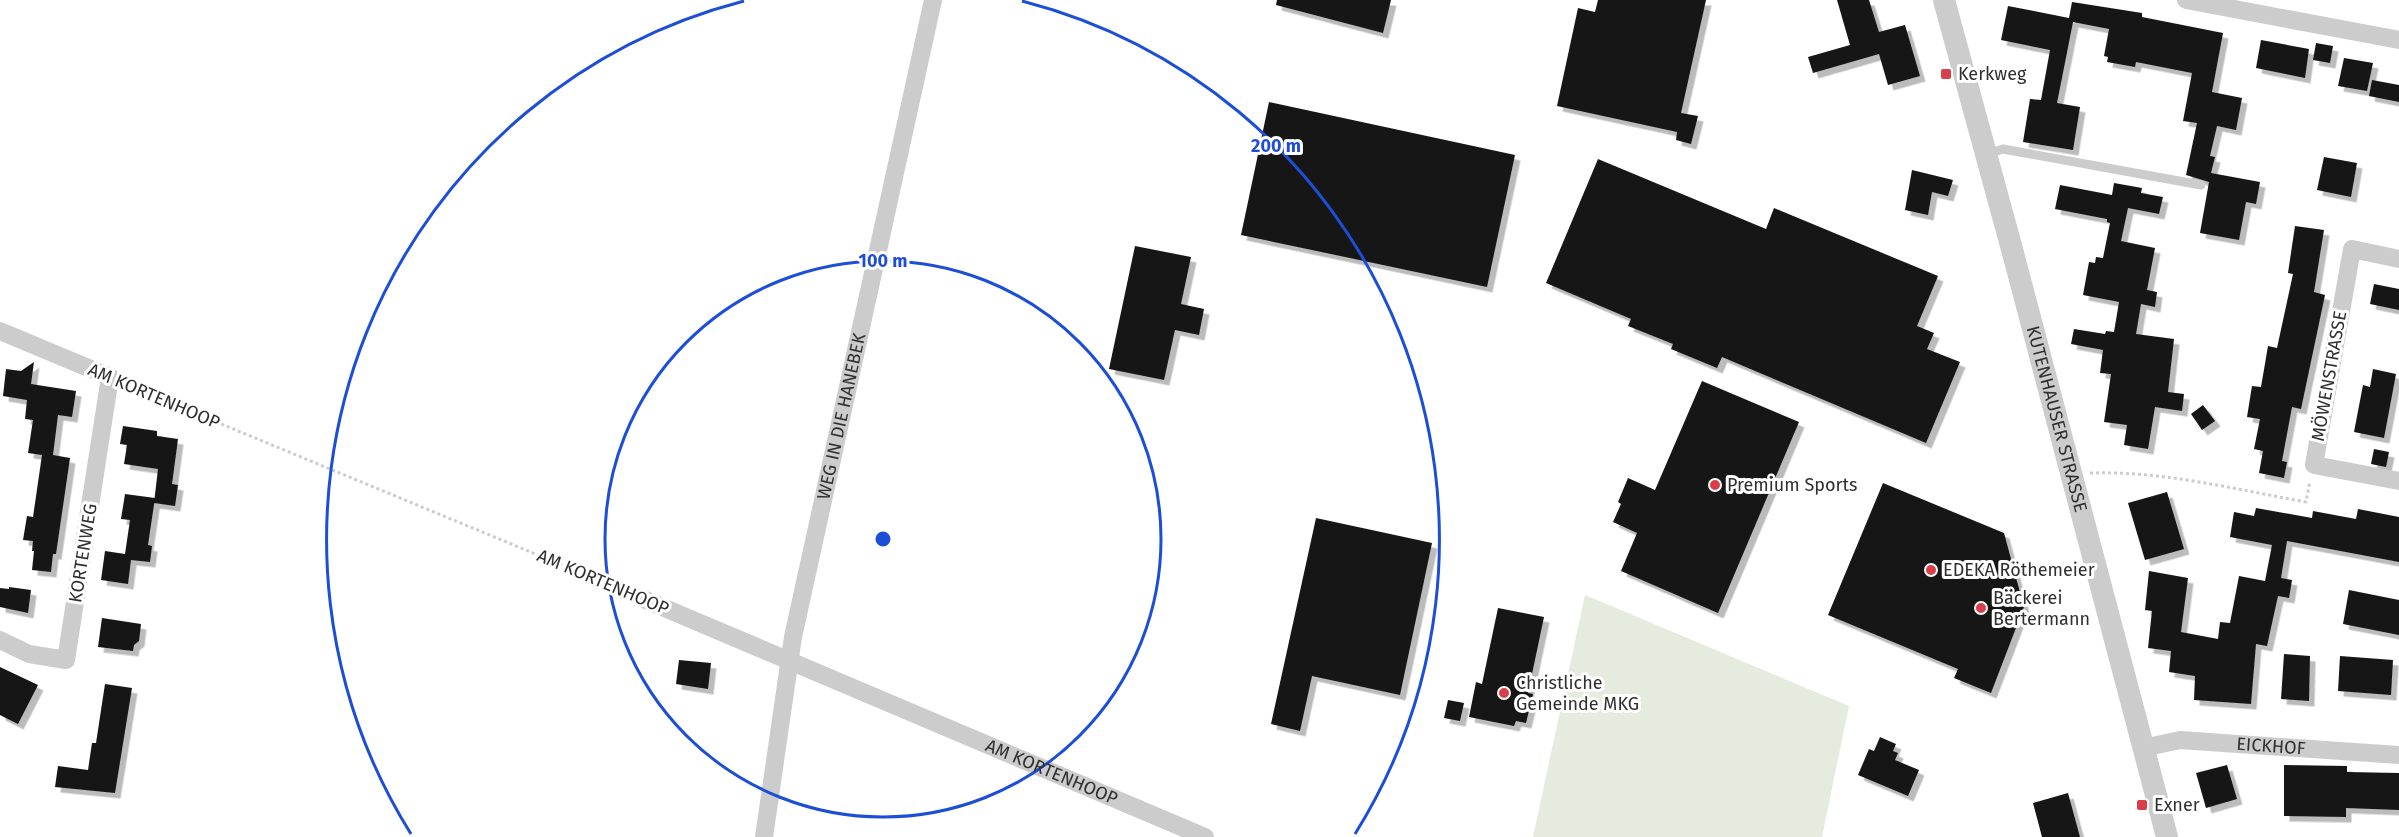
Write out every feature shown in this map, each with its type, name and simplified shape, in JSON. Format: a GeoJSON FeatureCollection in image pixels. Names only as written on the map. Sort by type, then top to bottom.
{"type":"FeatureCollection","features":[{"type":"Feature","properties":{"kind":"street","name":"WEG IN DIE HANEBEK"},"geometry":{"type":"LineString","coordinates":[[764,837],[793,637],[933,0]]}},
{"type":"Feature","properties":{"kind":"street","name":"KUTENHAUSER STRASSE"},"geometry":{"type":"LineString","coordinates":[[1944,0],[2167,837]]}},
{"type":"Feature","properties":{"kind":"street"},"geometry":{"type":"LineString","coordinates":[[2186,0],[2399,40]]}},
{"type":"Feature","properties":{"kind":"street","name":"MÖWENSTRASSE"},"geometry":{"type":"LineString","coordinates":[[2399,259],[2352,249],[2314,465],[2399,481]]}},
{"type":"Feature","properties":{"kind":"street","name":"AM KORTENHOOP"},"geometry":{"type":"LineString","coordinates":[[0,331],[110,377]]}},
{"type":"Feature","properties":{"kind":"street","name":"KORTENWEG"},"geometry":{"type":"LineString","coordinates":[[0,640],[29,654],[66,660],[110,377]]}},
{"type":"Feature","properties":{"kind":"street","name":"AM KORTENHOOP"},"geometry":{"type":"LineString","coordinates":[[641,598],[1205,837]]}},
{"type":"Feature","properties":{"kind":"street","name":"EICKHOF"},"geometry":{"type":"LineString","coordinates":[[2143,748],[2180,740],[2399,755]]}},
{"type":"Feature","properties":{"kind":"lane"},"geometry":{"type":"LineString","coordinates":[[1985,155],[2003,150],[2201,185]]}},
{"type":"Feature","properties":{"kind":"path","name":"AM KORTENHOOP"},"geometry":{"type":"LineString","coordinates":[[110,377],[641,598]]}},
{"type":"Feature","properties":{"kind":"path"},"geometry":{"type":"LineString","coordinates":[[2071,474],[2140,473],[2186,479],[2306,502],[2314,465]]}},
{"type":"Feature","properties":{"kind":"shaded area"},"geometry":{"type":"Polygon","coordinates":[[[1585,595],[1849,706],[1822,837],[1533,837],[1585,595]]]}},
{"type":"Feature","properties":{"kind":"building"},"geometry":{"type":"Polygon","coordinates":[[[1277,0],[1391,0],[1383,33],[1276,5],[1277,0]]]}},
{"type":"Feature","properties":{"kind":"building"},"geometry":{"type":"Polygon","coordinates":[[[1598,0],[1706,0],[1681,113],[1698,116],[1691,144],[1676,140],[1677,132],[1557,106],[1578,8],[1595,12],[1598,0]]]}},
{"type":"Feature","properties":{"kind":"building"},"geometry":{"type":"Polygon","coordinates":[[[1837,0],[1869,0],[1879,32],[1905,25],[1920,76],[1888,85],[1879,54],[1813,73],[1808,57],[1850,45],[1837,0]]]}},
{"type":"Feature","properties":{"kind":"building"},"geometry":{"type":"Polygon","coordinates":[[[2072,2],[2142,13],[2142,17],[2223,33],[2212,92],[2242,98],[2236,130],[2217,126],[2210,156],[2215,157],[2211,173],[2260,182],[2256,204],[2246,202],[2239,240],[2200,233],[2209,182],[2186,175],[2197,123],[2183,121],[2192,73],[2136,62],[2135,67],[2107,62],[2108,57],[2104,56],[2109,29],[2073,22],[2057,103],[2080,107],[2073,150],[2023,142],[2030,99],[2041,100],[2050,50],[2001,40],[2008,6],[2069,18],[2072,2]]]}},
{"type":"Feature","properties":{"kind":"building"},"geometry":{"type":"Polygon","coordinates":[[[2261,40],[2309,49],[2305,78],[2256,68],[2261,40]]]}},
{"type":"Feature","properties":{"kind":"building"},"geometry":{"type":"Polygon","coordinates":[[[2316,43],[2333,46],[2330,63],[2313,60],[2316,43]]]}},
{"type":"Feature","properties":{"kind":"building"},"geometry":{"type":"Polygon","coordinates":[[[2344,58],[2373,63],[2367,91],[2338,86],[2344,58]]]}},
{"type":"Feature","properties":{"kind":"building"},"geometry":{"type":"Polygon","coordinates":[[[2372,80],[2399,85],[2399,102],[2369,96],[2372,80]]]}},
{"type":"Feature","properties":{"kind":"building"},"geometry":{"type":"Polygon","coordinates":[[[1269,102],[1515,155],[1487,287],[1241,235],[1269,102]]]}},
{"type":"Feature","properties":{"kind":"building"},"geometry":{"type":"Polygon","coordinates":[[[2324,157],[2357,163],[2351,197],[2317,190],[2324,157]]]}},
{"type":"Feature","properties":{"kind":"building"},"geometry":{"type":"Polygon","coordinates":[[[1598,159],[1766,229],[1774,208],[1938,276],[1917,326],[1934,333],[1927,349],[1960,362],[1926,443],[1722,357],[1717,368],[1671,349],[1673,344],[1628,326],[1631,319],[1546,283],[1598,159]]]}},
{"type":"Feature","properties":{"kind":"building"},"geometry":{"type":"Polygon","coordinates":[[[1912,170],[1953,180],[1948,196],[1932,192],[1928,215],[1905,210],[1912,170]]]}},
{"type":"Feature","properties":{"kind":"building"},"geometry":{"type":"Polygon","coordinates":[[[2114,183],[2142,188],[2141,193],[2163,197],[2159,214],[2128,208],[2121,241],[2155,248],[2147,290],[2157,292],[2155,307],[2141,304],[2136,334],[2174,339],[2168,392],[2184,394],[2182,411],[2155,407],[2148,449],[2124,445],[2127,425],[2104,422],[2111,374],[2100,373],[2103,350],[2071,344],[2074,329],[2105,334],[2106,331],[2114,332],[2119,302],[2083,295],[2089,262],[2095,263],[2096,257],[2103,258],[2110,223],[2107,219],[2055,209],[2060,185],[2112,195],[2114,183]]]}},
{"type":"Feature","properties":{"kind":"building"},"geometry":{"type":"Polygon","coordinates":[[[2295,226],[2324,230],[2314,292],[2325,295],[2301,409],[2292,407],[2282,461],[2287,462],[2284,478],[2259,473],[2263,451],[2254,449],[2260,419],[2247,417],[2252,386],[2261,387],[2268,346],[2277,348],[2293,274],[2288,273],[2295,226]]]}},
{"type":"Feature","properties":{"kind":"building"},"geometry":{"type":"Polygon","coordinates":[[[1135,246],[1191,257],[1181,304],[1204,309],[1199,335],[1175,330],[1164,380],[1109,369],[1135,246]]]}},
{"type":"Feature","properties":{"kind":"building"},"geometry":{"type":"Polygon","coordinates":[[[2374,284],[2399,289],[2399,310],[2370,304],[2374,284]]]}},
{"type":"Feature","properties":{"kind":"building"},"geometry":{"type":"Polygon","coordinates":[[[34,362],[31,384],[76,391],[72,417],[58,415],[53,455],[70,458],[56,554],[53,554],[51,572],[32,570],[33,541],[23,540],[27,516],[33,517],[42,455],[28,453],[33,420],[25,419],[27,400],[3,396],[6,369],[21,371],[34,362]]]}},
{"type":"Feature","properties":{"kind":"building"},"geometry":{"type":"Polygon","coordinates":[[[2373,369],[2396,374],[2384,438],[2354,432],[2363,385],[2370,387],[2373,369]]]}},
{"type":"Feature","properties":{"kind":"building","name":"Premium Sports"},"geometry":{"type":"Polygon","coordinates":[[[1702,381],[1799,422],[1718,613],[1621,571],[1637,533],[1613,522],[1628,478],[1655,490],[1702,381]]]}},
{"type":"Feature","properties":{"kind":"building"},"geometry":{"type":"Polygon","coordinates":[[[2203,405],[2215,421],[2202,430],[2191,414],[2203,405]]]}},
{"type":"Feature","properties":{"kind":"building"},"geometry":{"type":"Polygon","coordinates":[[[123,426],[157,431],[157,436],[178,439],[172,484],[178,485],[175,506],[154,503],[158,469],[124,464],[127,445],[120,444],[123,426]]]}},
{"type":"Feature","properties":{"kind":"building"},"geometry":{"type":"Polygon","coordinates":[[[2374,449],[2389,452],[2386,467],[2371,464],[2374,449]]]}},
{"type":"Feature","properties":{"kind":"building","name":"EDEKA Röthemeier"},"geometry":{"type":"Polygon","coordinates":[[[1883,483],[2004,533],[2024,607],[1991,693],[1954,678],[1958,669],[1828,615],[1883,483]]]}},
{"type":"Feature","properties":{"kind":"building"},"geometry":{"type":"Polygon","coordinates":[[[2167,492],[2184,549],[2145,560],[2128,503],[2167,492]]]}},
{"type":"Feature","properties":{"kind":"building"},"geometry":{"type":"Polygon","coordinates":[[[125,494],[155,498],[148,545],[152,546],[150,562],[131,560],[128,584],[101,580],[105,551],[125,554],[130,520],[121,519],[125,494]]]}},
{"type":"Feature","properties":{"kind":"building"},"geometry":{"type":"Polygon","coordinates":[[[2256,508],[2312,518],[2313,511],[2356,519],[2358,509],[2399,517],[2399,562],[2287,541],[2281,578],[2292,580],[2289,598],[2278,596],[2267,646],[2256,644],[2251,704],[2194,700],[2195,676],[2169,672],[2171,651],[2148,648],[2152,611],[2145,610],[2149,571],[2188,578],[2181,632],[2218,639],[2220,622],[2230,623],[2239,576],[2265,581],[2272,545],[2230,537],[2234,512],[2254,516],[2256,508]]]}},
{"type":"Feature","properties":{"kind":"building"},"geometry":{"type":"Polygon","coordinates":[[[1316,518],[1432,543],[1400,695],[1312,676],[1300,731],[1271,724],[1316,518]]]}},
{"type":"Feature","properties":{"kind":"building"},"geometry":{"type":"Polygon","coordinates":[[[9,587],[31,590],[28,613],[0,607],[0,588],[9,589],[9,587]]]}},
{"type":"Feature","properties":{"kind":"building"},"geometry":{"type":"Polygon","coordinates":[[[2349,590],[2399,600],[2399,635],[2343,624],[2349,590]]]}},
{"type":"Feature","properties":{"kind":"building"},"geometry":{"type":"Polygon","coordinates":[[[1498,608],[1544,617],[1528,693],[1533,694],[1526,723],[1516,721],[1514,726],[1469,717],[1476,682],[1482,684],[1498,608]]]}},
{"type":"Feature","properties":{"kind":"building"},"geometry":{"type":"Polygon","coordinates":[[[102,618],[141,624],[139,641],[134,645],[133,651],[98,647],[102,618]]]}},
{"type":"Feature","properties":{"kind":"building"},"geometry":{"type":"Polygon","coordinates":[[[2284,654],[2310,656],[2309,701],[2281,699],[2284,654]]]}},
{"type":"Feature","properties":{"kind":"building"},"geometry":{"type":"Polygon","coordinates":[[[2340,656],[2393,660],[2391,695],[2338,691],[2340,656]]]}},
{"type":"Feature","properties":{"kind":"building"},"geometry":{"type":"Polygon","coordinates":[[[679,660],[711,663],[708,689],[676,684],[679,660]]]}},
{"type":"Feature","properties":{"kind":"building"},"geometry":{"type":"Polygon","coordinates":[[[0,667],[38,685],[18,724],[0,715],[0,667]]]}},
{"type":"Feature","properties":{"kind":"building"},"geometry":{"type":"Polygon","coordinates":[[[105,684],[132,688],[115,793],[55,787],[58,766],[88,770],[92,743],[96,743],[105,684]]]}},
{"type":"Feature","properties":{"kind":"building"},"geometry":{"type":"Polygon","coordinates":[[[1448,700],[1464,703],[1460,721],[1444,718],[1448,700]]]}},
{"type":"Feature","properties":{"kind":"building"},"geometry":{"type":"Polygon","coordinates":[[[1880,737],[1896,744],[1893,751],[1898,753],[1895,760],[1919,770],[1908,796],[1858,775],[1869,749],[1874,751],[1880,737]]]}},
{"type":"Feature","properties":{"kind":"building"},"geometry":{"type":"Polygon","coordinates":[[[2227,765],[2237,799],[2206,808],[2196,773],[2227,765]]]}},
{"type":"Feature","properties":{"kind":"building"},"geometry":{"type":"Polygon","coordinates":[[[2284,765],[2347,766],[2347,772],[2399,773],[2399,810],[2346,808],[2346,817],[2284,816],[2284,765]]]}},
{"type":"Feature","properties":{"kind":"building"},"geometry":{"type":"Polygon","coordinates":[[[2068,793],[2080,837],[2042,837],[2033,803],[2068,793]]]}},
{"type":"Feature","properties":{"kind":"place","name":"Kerkweg"},"geometry":{"type":"Point","coordinates":[1946,74]}},
{"type":"Feature","properties":{"kind":"place","name":"Premium Sports"},"geometry":{"type":"Point","coordinates":[1715,485]}},
{"type":"Feature","properties":{"kind":"place","name":"EDEKA Röthemeier"},"geometry":{"type":"Point","coordinates":[1931,570]}},
{"type":"Feature","properties":{"kind":"place","name":"Bäckerei Bertermann"},"geometry":{"type":"Point","coordinates":[1981,608]}},
{"type":"Feature","properties":{"kind":"place","name":"Christliche Gemeinde MKG"},"geometry":{"type":"Point","coordinates":[1504,693]}},
{"type":"Feature","properties":{"kind":"place","name":"Exner"},"geometry":{"type":"Point","coordinates":[2142,805]}}]}
